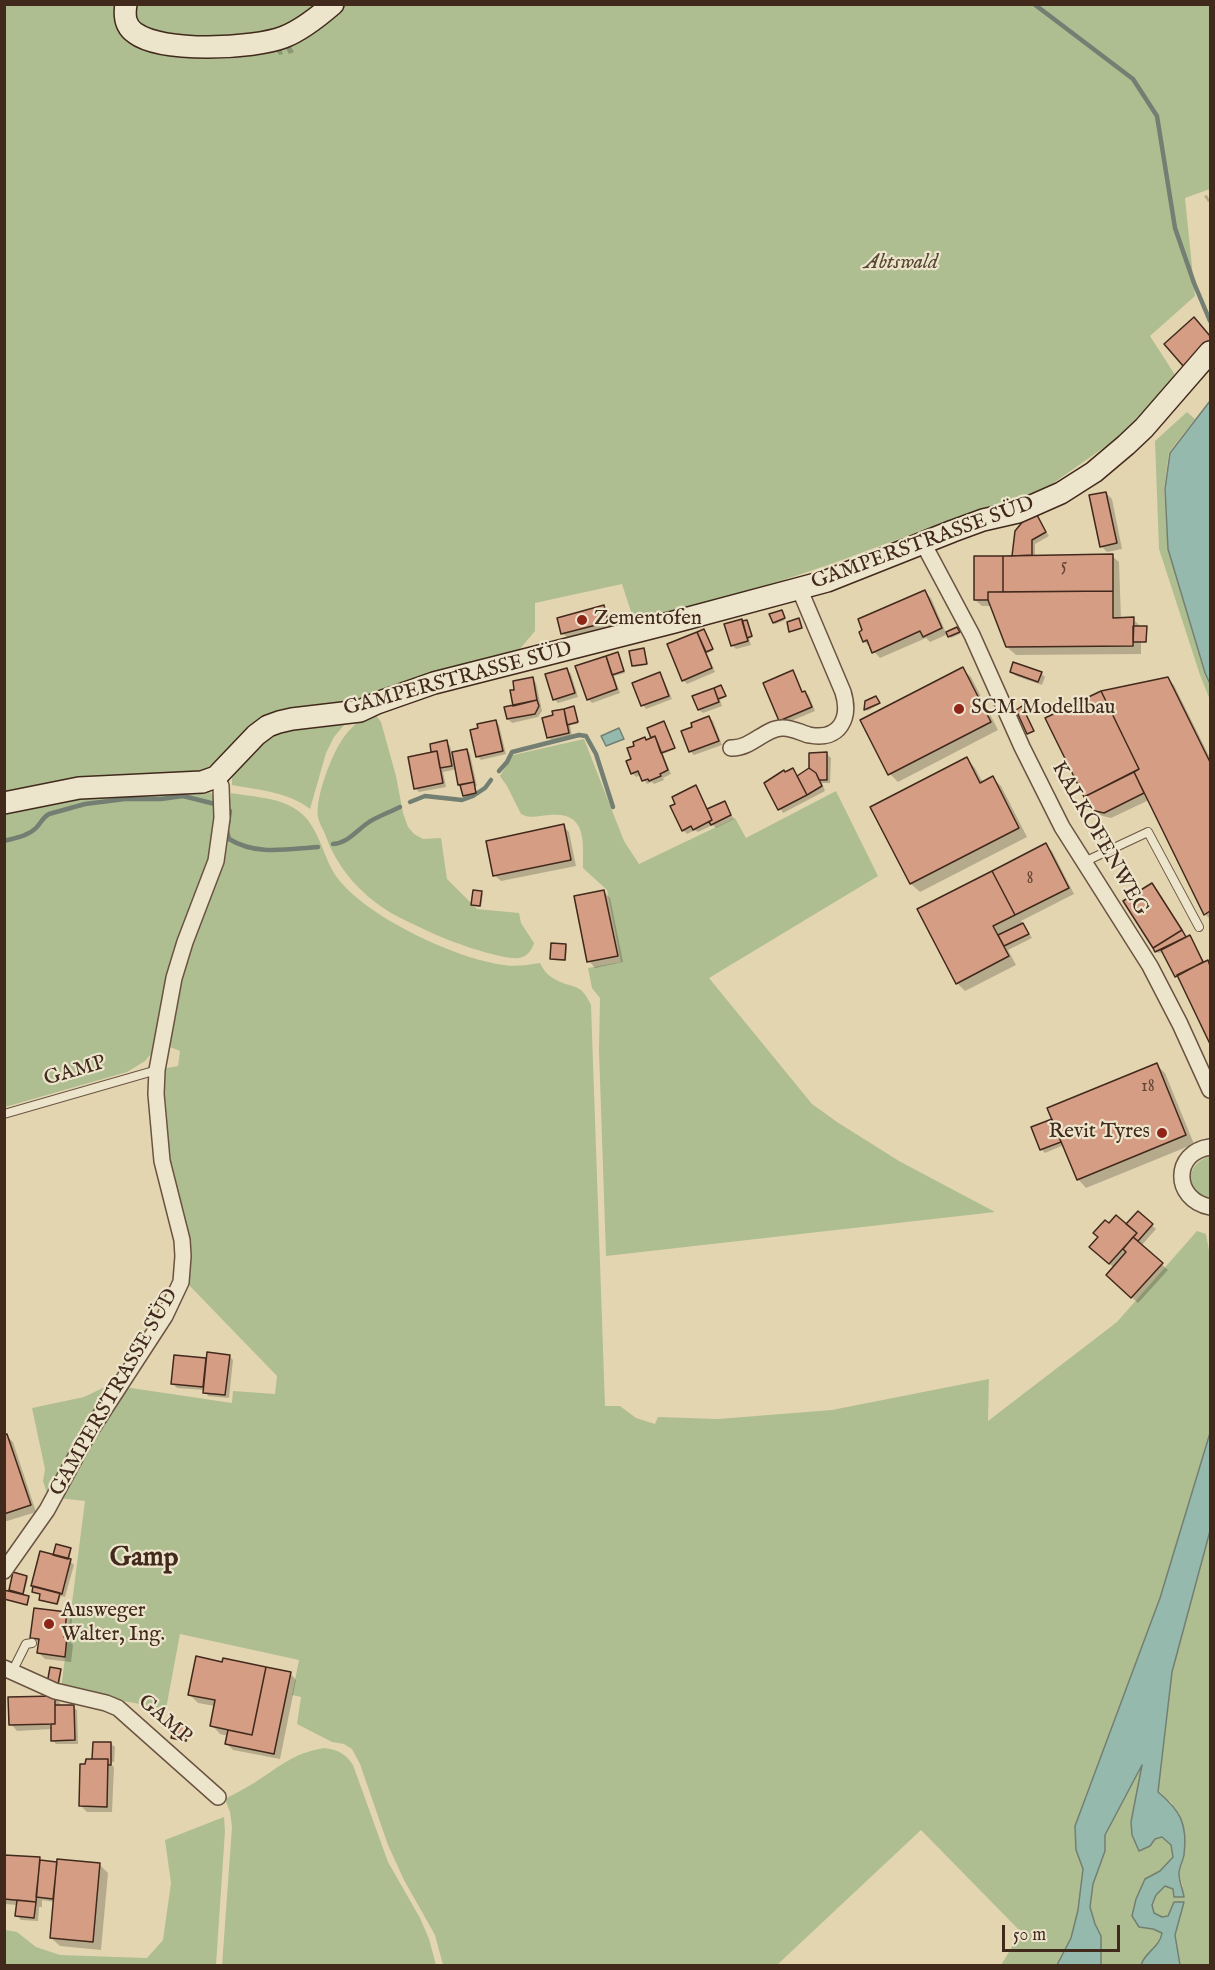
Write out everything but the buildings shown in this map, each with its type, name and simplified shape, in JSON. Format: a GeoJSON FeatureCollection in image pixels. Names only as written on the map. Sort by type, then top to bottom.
{"type":"FeatureCollection","features":[{"type":"Feature","properties":{"kind":"street"},"geometry":{"type":"LineString","coordinates":[[126,4],[124,14],[126,23],[135,33],[144,38],[167,44],[221,47],[240,46],[283,37],[299,30],[333,4]]}},
{"type":"Feature","properties":{"kind":"street","name":"GAMPERSTRASSE SÜD"},"geometry":{"type":"LineString","coordinates":[[4,1571],[47,1510],[87,1436],[165,1316],[181,1281],[182,1240],[162,1161],[156,1094],[157,1070],[174,978],[185,942],[216,861],[222,818],[221,786],[216,777],[256,735],[268,726],[279,722],[360,711],[434,683],[827,581],[983,520],[1018,512],[1061,493],[1094,472],[1144,428],[1210,352]]}},
{"type":"Feature","properties":{"kind":"street","name":"KALKOFENWEG"},"geometry":{"type":"LineString","coordinates":[[923,543],[972,635],[1022,747],[1062,826],[1150,966],[1210,1090]]}},
{"type":"Feature","properties":{"kind":"street"},"geometry":{"type":"LineString","coordinates":[[731,748],[738,749],[774,730],[783,728],[818,736],[837,730],[843,723],[847,704],[799,588]]}},
{"type":"Feature","properties":{"kind":"street"},"geometry":{"type":"LineString","coordinates":[[4,803],[79,788],[172,785],[202,782],[216,777]]}},
{"type":"Feature","properties":{"kind":"street"},"geometry":{"type":"LineString","coordinates":[[1210,1147],[1198,1150],[1189,1157],[1182,1177],[1189,1197],[1197,1203],[1210,1207]]}},
{"type":"Feature","properties":{"kind":"street","name":"GAMP"},"geometry":{"type":"LineString","coordinates":[[8,1670],[55,1691],[118,1708],[218,1797]]}},
{"type":"Feature","properties":{"kind":"lane"},"geometry":{"type":"LineString","coordinates":[[1084,862],[1148,832],[1199,927]]}},
{"type":"Feature","properties":{"kind":"lane","name":"GAMP"},"geometry":{"type":"LineString","coordinates":[[4,1114],[157,1070]]}},
{"type":"Feature","properties":{"kind":"lane"},"geometry":{"type":"LineString","coordinates":[[8,1670],[26,1644],[32,1643]]}},
{"type":"Feature","properties":{"kind":"green space"},"geometry":{"type":"Polygon","coordinates":[[[132,4],[327,5],[266,37],[164,39],[136,25],[132,4]]]}},
{"type":"Feature","properties":{"kind":"green space","name":"Abtswald"},"geometry":{"type":"Polygon","coordinates":[[[339,4],[1210,5],[1210,189],[1185,198],[1195,296],[1150,336],[1177,378],[1126,432],[1042,491],[958,517],[831,564],[688,612],[635,624],[622,584],[535,603],[535,631],[519,650],[373,700],[266,715],[207,768],[177,779],[5,797],[5,5],[119,5],[119,22],[235,52],[339,4]]]}},
{"type":"Feature","properties":{"kind":"green space"},"geometry":{"type":"Polygon","coordinates":[[[1187,412],[1195,419],[1169,452],[1164,489],[1168,548],[1204,673],[1210,686],[1210,700],[1159,549],[1155,441],[1187,412]]]}},
{"type":"Feature","properties":{"kind":"green space"},"geometry":{"type":"Polygon","coordinates":[[[367,713],[375,714],[381,722],[408,827],[423,839],[441,838],[447,879],[477,909],[519,913],[521,923],[534,943],[524,956],[511,958],[475,949],[406,921],[369,897],[343,869],[319,821],[319,799],[329,766],[338,747],[347,733],[367,713]]]}},
{"type":"Feature","properties":{"kind":"green space"},"geometry":{"type":"Polygon","coordinates":[[[350,718],[334,737],[326,753],[310,809],[283,795],[232,785],[232,777],[237,765],[264,734],[350,718]]]}},
{"type":"Feature","properties":{"kind":"green space"},"geometry":{"type":"Polygon","coordinates":[[[584,739],[624,841],[639,864],[735,818],[746,838],[836,791],[878,876],[709,978],[812,1104],[899,1161],[995,1212],[606,1256],[599,1050],[600,998],[592,988],[588,968],[621,962],[607,890],[583,868],[582,838],[576,823],[561,815],[524,816],[500,776],[513,755],[584,739]]]}},
{"type":"Feature","properties":{"kind":"green space"},"geometry":{"type":"Polygon","coordinates":[[[201,788],[210,792],[217,800],[217,838],[156,1048],[145,1061],[127,1072],[5,1107],[4,808],[29,802],[201,788]]]}},
{"type":"Feature","properties":{"kind":"green space"},"geometry":{"type":"Polygon","coordinates":[[[231,793],[282,802],[297,810],[315,832],[336,876],[367,906],[389,920],[437,945],[484,961],[513,966],[540,963],[551,977],[579,989],[587,997],[591,1005],[605,1406],[620,1406],[636,1418],[655,1424],[658,1417],[718,1419],[832,1410],[989,1379],[988,1421],[1117,1322],[1197,1231],[1206,1234],[1210,1256],[1210,1433],[1160,1598],[1081,1809],[1076,1850],[1083,1869],[1078,1910],[1071,1938],[1057,1965],[1001,1965],[1021,1932],[921,1830],[777,1965],[443,1965],[435,1935],[404,1880],[388,1845],[360,1764],[352,1749],[344,1744],[332,1742],[297,1724],[301,1697],[292,1695],[299,1660],[180,1634],[166,1709],[61,1689],[85,1501],[57,1498],[124,1387],[232,1403],[233,1391],[275,1394],[277,1376],[186,1282],[164,1144],[162,1069],[178,1066],[180,1051],[165,1045],[175,994],[228,821],[231,793]]]}},
{"type":"Feature","properties":{"kind":"green space"},"geometry":{"type":"Polygon","coordinates":[[[1210,1157],[1210,1199],[1196,1192],[1190,1180],[1194,1167],[1210,1157]]]}},
{"type":"Feature","properties":{"kind":"green space"},"geometry":{"type":"Polygon","coordinates":[[[113,1383],[51,1493],[47,1493],[43,1481],[45,1469],[32,1408],[84,1397],[113,1383]]]}},
{"type":"Feature","properties":{"kind":"green space"},"geometry":{"type":"Polygon","coordinates":[[[1210,1531],[1210,1965],[1180,1965],[1175,1935],[1168,1916],[1162,1917],[1154,1913],[1152,1905],[1156,1895],[1165,1886],[1173,1889],[1183,1887],[1179,1874],[1184,1857],[1172,1803],[1158,1792],[1172,1672],[1210,1531]]]}},
{"type":"Feature","properties":{"kind":"green space"},"geometry":{"type":"Polygon","coordinates":[[[324,1748],[341,1753],[353,1765],[388,1862],[420,1918],[436,1965],[222,1966],[232,1827],[225,1799],[294,1757],[324,1748]]]}},
{"type":"Feature","properties":{"kind":"green space"},"geometry":{"type":"Polygon","coordinates":[[[1143,1763],[1131,1822],[1150,1846],[1155,1839],[1162,1837],[1171,1845],[1173,1857],[1160,1871],[1145,1879],[1139,1927],[1162,1933],[1162,1938],[1141,1965],[1101,1965],[1101,1936],[1090,1907],[1093,1884],[1105,1851],[1104,1836],[1143,1763]]]}},
{"type":"Feature","properties":{"kind":"green space"},"geometry":{"type":"Polygon","coordinates":[[[224,1817],[216,1965],[5,1965],[5,1930],[17,1932],[36,1947],[60,1955],[147,1958],[163,1940],[171,1883],[165,1840],[224,1817]]]}},
{"type":"Feature","properties":{"kind":"water"},"geometry":{"type":"Polygon","coordinates":[[[1210,401],[1210,684],[1168,549],[1165,489],[1170,453],[1210,401]]]}},
{"type":"Feature","properties":{"kind":"water"},"geometry":{"type":"Polygon","coordinates":[[[619,728],[624,739],[606,746],[601,736],[619,728]]]}},
{"type":"Feature","properties":{"kind":"water"},"geometry":{"type":"Polygon","coordinates":[[[1210,1433],[1210,1531],[1172,1672],[1158,1792],[1177,1812],[1185,1835],[1184,1855],[1179,1874],[1184,1897],[1174,1897],[1173,1889],[1165,1886],[1156,1895],[1152,1905],[1154,1913],[1162,1917],[1168,1916],[1174,1902],[1184,1902],[1175,1935],[1180,1965],[1141,1965],[1161,1938],[1162,1933],[1139,1927],[1132,1916],[1136,1899],[1145,1879],[1160,1871],[1173,1857],[1171,1845],[1162,1837],[1155,1839],[1150,1846],[1139,1851],[1132,1835],[1131,1822],[1142,1765],[1105,1835],[1105,1851],[1093,1884],[1090,1907],[1101,1936],[1101,1965],[1057,1965],[1071,1938],[1078,1910],[1083,1869],[1076,1850],[1075,1826],[1160,1598],[1210,1433]]]}},
{"type":"Feature","properties":{"kind":"waterway"},"geometry":{"type":"LineString","coordinates":[[1034,4],[1133,79],[1157,116],[1175,228],[1210,321]]}},
{"type":"Feature","properties":{"kind":"waterway"},"geometry":{"type":"LineString","coordinates":[[499,771],[512,752],[579,735],[586,736],[596,754],[613,807]]}},
{"type":"Feature","properties":{"kind":"waterway"},"geometry":{"type":"LineString","coordinates":[[410,802],[425,796],[462,800],[485,788],[491,780]]}},
{"type":"Feature","properties":{"kind":"waterway"},"geometry":{"type":"LineString","coordinates":[[4,841],[29,833],[49,814],[85,804],[183,796],[215,804]]}},
{"type":"Feature","properties":{"kind":"waterway"},"geometry":{"type":"LineString","coordinates":[[333,844],[343,841],[369,822],[400,807]]}},
{"type":"Feature","properties":{"kind":"waterway"},"geometry":{"type":"LineString","coordinates":[[228,809],[230,811],[228,823]]}},
{"type":"Feature","properties":{"kind":"waterway"},"geometry":{"type":"LineString","coordinates":[[227,831],[229,839],[261,850],[318,847]]}},
{"type":"Feature","properties":{"kind":"place","name":"Zementofen"},"geometry":{"type":"Point","coordinates":[582,620]}},
{"type":"Feature","properties":{"kind":"place","name":"SCM Modellbau"},"geometry":{"type":"Point","coordinates":[959,709]}},
{"type":"Feature","properties":{"kind":"place","name":"Revit Tyres"},"geometry":{"type":"Point","coordinates":[1162,1133]}},
{"type":"Feature","properties":{"kind":"place","name":"Ausweger Walter, Ing."},"geometry":{"type":"Point","coordinates":[49,1624]}},
{"type":"Feature","properties":{"kind":"district","name":"Gamp"},"geometry":{"type":"Point","coordinates":[144,1559]}}]}
